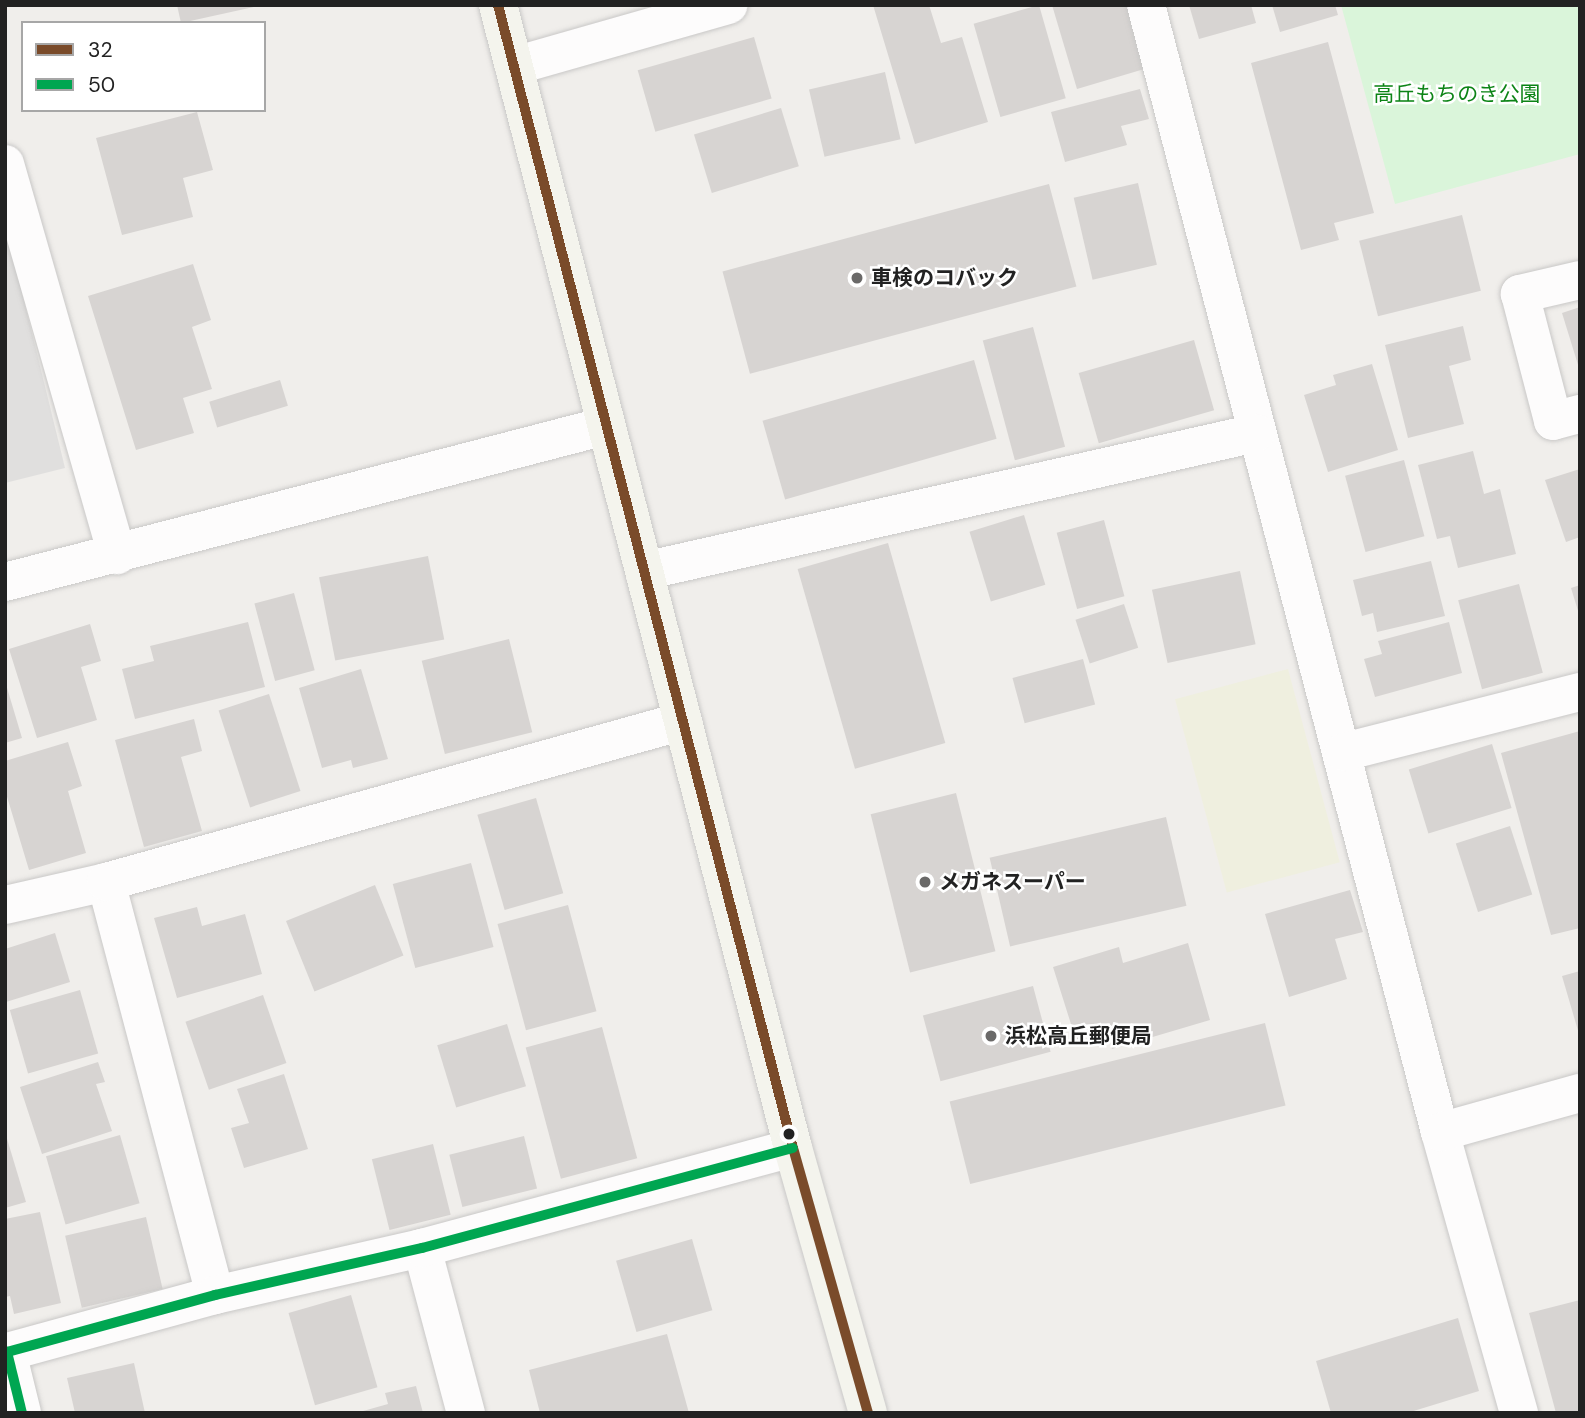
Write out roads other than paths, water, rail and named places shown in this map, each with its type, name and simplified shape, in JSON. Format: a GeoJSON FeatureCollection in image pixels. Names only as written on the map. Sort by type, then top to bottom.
{"type":"FeatureCollection","features":[{"type":"Feature","properties":{"kind":"street"},"geometry":{"type":"LineString","coordinates":[[498,5],[793,1147],[868,1413]]}},
{"type":"Feature","properties":{"kind":"street"},"geometry":{"type":"LineString","coordinates":[[514,65],[728,5]]}},
{"type":"Feature","properties":{"kind":"street"},"geometry":{"type":"LineString","coordinates":[[1146,5],[1256,433],[1344,752],[1440,1132],[1519,1413]]}},
{"type":"Feature","properties":{"kind":"street"},"geometry":{"type":"LineString","coordinates":[[5,164],[117,555]]}},
{"type":"Feature","properties":{"kind":"street"},"geometry":{"type":"LineString","coordinates":[[1580,280],[1520,294],[1553,421],[1580,414]]}},
{"type":"Feature","properties":{"kind":"street"},"geometry":{"type":"LineString","coordinates":[[5,582],[605,426]]}},
{"type":"Feature","properties":{"kind":"street"},"geometry":{"type":"LineString","coordinates":[[644,571],[1256,433]]}},
{"type":"Feature","properties":{"kind":"street"},"geometry":{"type":"LineString","coordinates":[[1344,752],[1580,692]]}},
{"type":"Feature","properties":{"kind":"street"},"geometry":{"type":"LineString","coordinates":[[5,905],[106,882],[683,721]]}},
{"type":"Feature","properties":{"kind":"street"},"geometry":{"type":"LineString","coordinates":[[106,882],[215,1295]]}},
{"type":"Feature","properties":{"kind":"street"},"geometry":{"type":"LineString","coordinates":[[1440,1132],[1580,1093]]}},
{"type":"Feature","properties":{"kind":"street"},"geometry":{"type":"LineString","coordinates":[[22,1413],[7,1352],[215,1295],[422,1248],[793,1147]]}},
{"type":"Feature","properties":{"kind":"street"},"geometry":{"type":"LineString","coordinates":[[422,1248],[466,1413]]}},
{"type":"Feature","properties":{"kind":"place","name":"車検のコバック"},"geometry":{"type":"Point","coordinates":[857,278]}},
{"type":"Feature","properties":{"kind":"place","name":"メガネスーパー"},"geometry":{"type":"Point","coordinates":[925,882]}},
{"type":"Feature","properties":{"kind":"place","name":"浜松高丘郵便局"},"geometry":{"type":"Point","coordinates":[991,1036]}},
{"type":"Feature","properties":{"kind":"park label","name":"高丘もちのき公園"},"geometry":{"type":"Point","coordinates":[1457,94]}}]}
